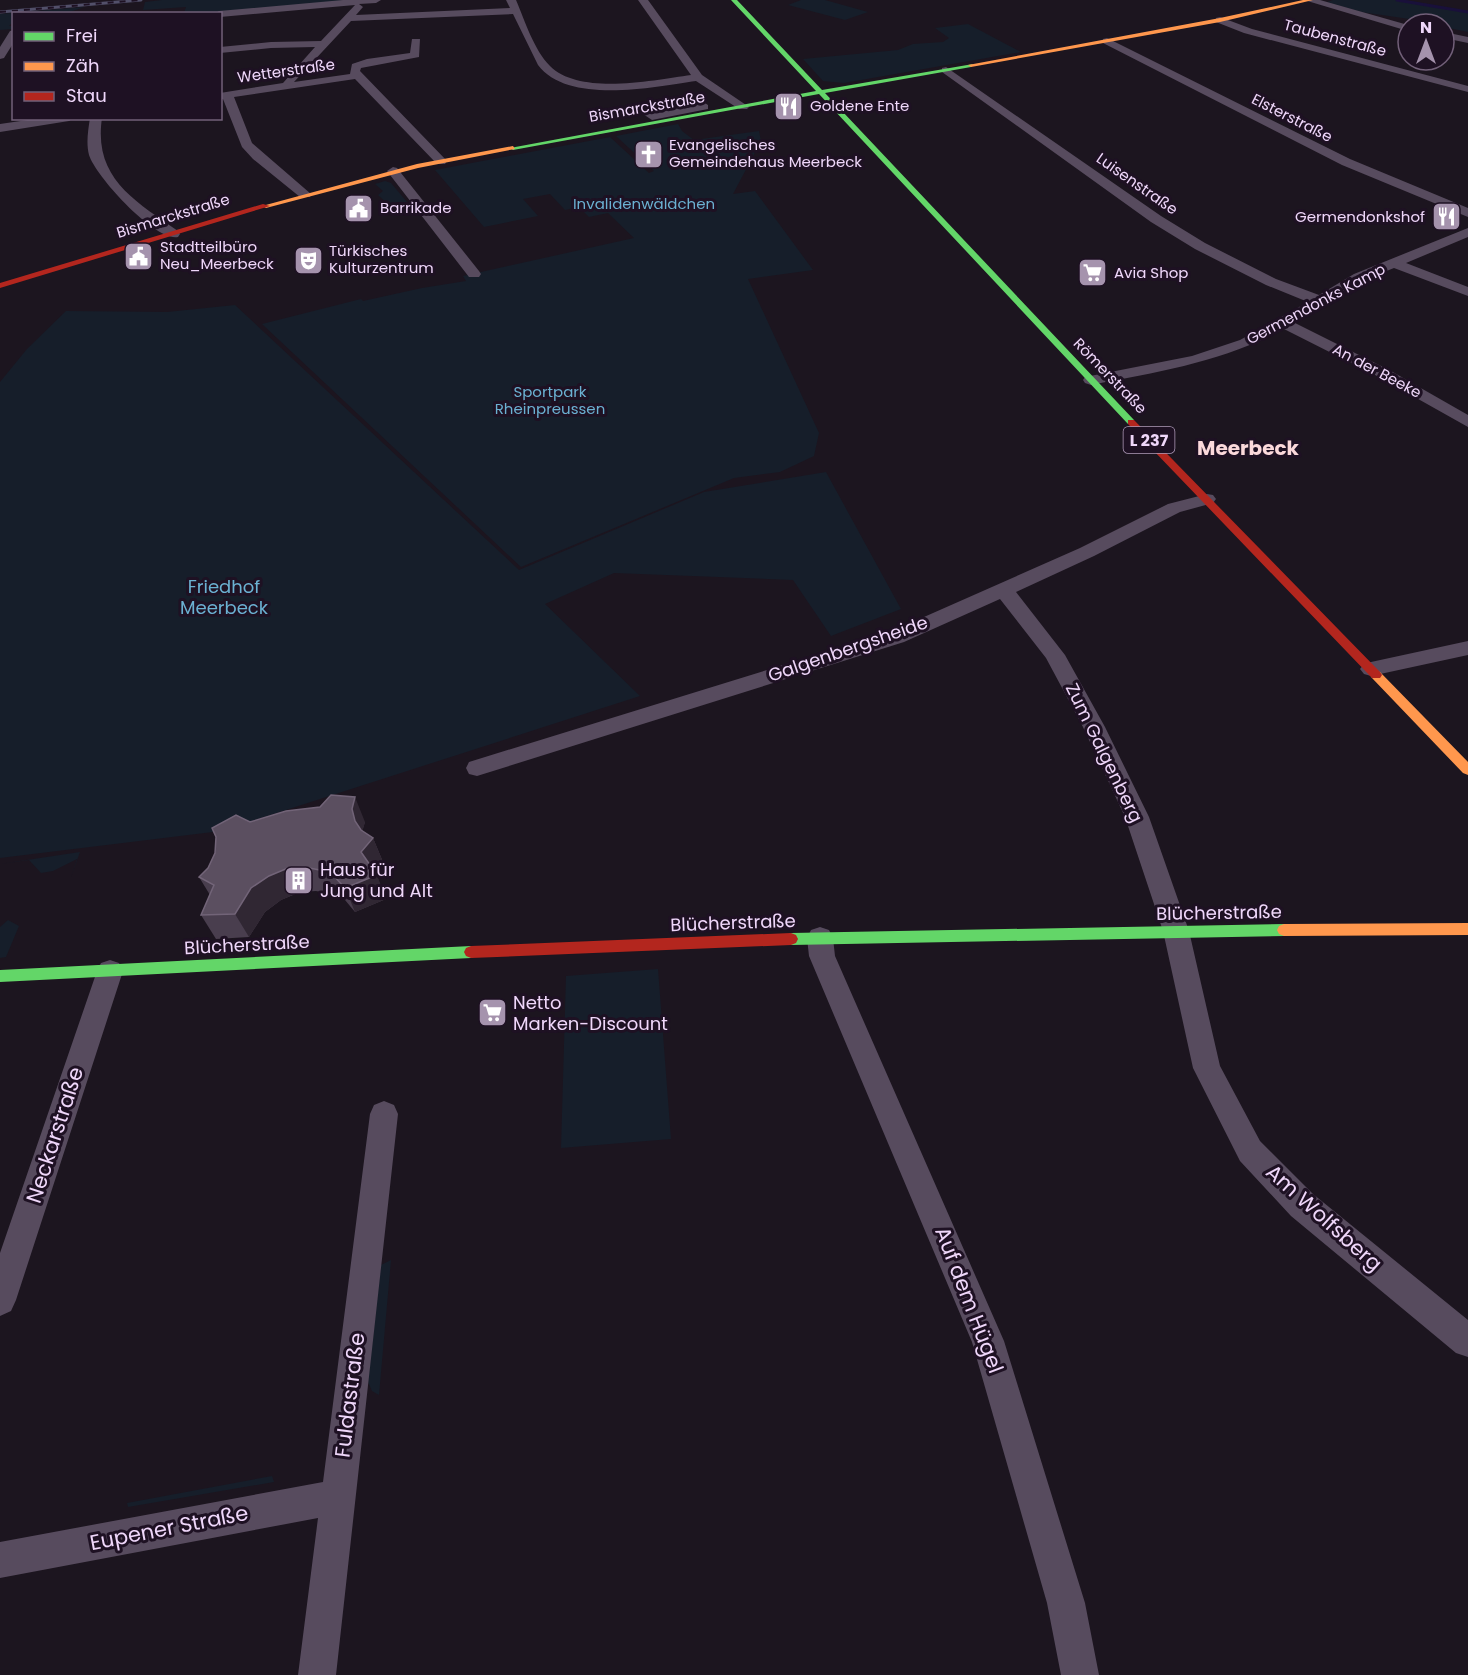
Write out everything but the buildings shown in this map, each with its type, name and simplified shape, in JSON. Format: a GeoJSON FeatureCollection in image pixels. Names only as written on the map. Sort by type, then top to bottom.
{"type":"FeatureCollection","features":[{"type":"Feature","properties":{"kind":"main road","name":"Römerstraße"},"geometry":{"type":"LineString","coordinates":[[734,0],[1091,380],[1468,770]]}},
{"type":"Feature","properties":{"kind":"main road","name":"Bismarckstraße"},"geometry":{"type":"LineString","coordinates":[[2,283],[305,194],[393,171],[1220,20],[1309,0]]}},
{"type":"Feature","properties":{"kind":"main road","name":"Blücherstraße"},"geometry":{"type":"LineString","coordinates":[[0,976],[326,958],[820,938],[1176,931],[1468,929]]}},
{"type":"Feature","properties":{"kind":"street"},"geometry":{"type":"LineString","coordinates":[[222,14],[376,0]]}},
{"type":"Feature","properties":{"kind":"street"},"geometry":{"type":"LineString","coordinates":[[512,0],[546,67],[562,78],[580,83],[613,86],[698,77]]}},
{"type":"Feature","properties":{"kind":"street"},"geometry":{"type":"LineString","coordinates":[[643,0],[698,77],[743,107]]}},
{"type":"Feature","properties":{"kind":"street"},"geometry":{"type":"LineString","coordinates":[[1309,0],[1396,25]]}},
{"type":"Feature","properties":{"kind":"street"},"geometry":{"type":"LineString","coordinates":[[288,86],[289,81],[364,1]]}},
{"type":"Feature","properties":{"kind":"street"},"geometry":{"type":"LineString","coordinates":[[346,18],[404,18],[516,11]]}},
{"type":"Feature","properties":{"kind":"street","name":"Taubenstraße"},"geometry":{"type":"LineString","coordinates":[[1220,20],[1248,31],[1468,89]]}},
{"type":"Feature","properties":{"kind":"street"},"geometry":{"type":"LineString","coordinates":[[0,56],[12,35]]}},
{"type":"Feature","properties":{"kind":"street"},"geometry":{"type":"LineString","coordinates":[[416,41],[415,55],[360,64],[354,69],[355,76],[441,161]]}},
{"type":"Feature","properties":{"kind":"street","name":"Elsterstraße"},"geometry":{"type":"LineString","coordinates":[[1107,41],[1346,162],[1468,213]]}},
{"type":"Feature","properties":{"kind":"street"},"geometry":{"type":"LineString","coordinates":[[222,50],[271,45],[324,44]]}},
{"type":"Feature","properties":{"kind":"street","name":"Luisenstraße"},"geometry":{"type":"LineString","coordinates":[[946,70],[1156,219],[1200,246],[1271,282],[1322,302]]}},
{"type":"Feature","properties":{"kind":"street"},"geometry":{"type":"LineString","coordinates":[[1443,82],[1460,73]]}},
{"type":"Feature","properties":{"kind":"street","name":"Wetterstraße"},"geometry":{"type":"LineString","coordinates":[[224,95],[355,76]]}},
{"type":"Feature","properties":{"kind":"street"},"geometry":{"type":"LineString","coordinates":[[224,95],[246,144],[257,156],[305,194]]}},
{"type":"Feature","properties":{"kind":"street"},"geometry":{"type":"LineString","coordinates":[[0,128],[55,120]]}},
{"type":"Feature","properties":{"kind":"street"},"geometry":{"type":"LineString","coordinates":[[96,120],[96,160],[107,177],[119,194],[172,234]]}},
{"type":"Feature","properties":{"kind":"street"},"geometry":{"type":"LineString","coordinates":[[393,171],[474,274]]}},
{"type":"Feature","properties":{"kind":"street","name":"Germendonks Kamp"},"geometry":{"type":"LineString","coordinates":[[1091,380],[1195,360],[1245,343],[1322,302],[1359,277],[1468,232]]}},
{"type":"Feature","properties":{"kind":"street"},"geometry":{"type":"LineString","coordinates":[[1394,262],[1468,292]]}},
{"type":"Feature","properties":{"kind":"street","name":"An der Beeke"},"geometry":{"type":"LineString","coordinates":[[1284,323],[1384,374],[1468,422]]}},
{"type":"Feature","properties":{"kind":"street","name":"Galgenbergsheide"},"geometry":{"type":"LineString","coordinates":[[477,768],[897,637],[1087,552],[1174,508],[1207,499]]}},
{"type":"Feature","properties":{"kind":"street","name":"Zum Galgenberg"},"geometry":{"type":"LineString","coordinates":[[1003,589],[1055,655],[1094,727],[1137,817],[1176,931]]}},
{"type":"Feature","properties":{"kind":"street"},"geometry":{"type":"LineString","coordinates":[[1371,669],[1468,648]]}},
{"type":"Feature","properties":{"kind":"street","name":"Am Wolfsberg"},"geometry":{"type":"LineString","coordinates":[[1176,931],[1207,1068],[1250,1151],[1302,1204],[1468,1341]]}},
{"type":"Feature","properties":{"kind":"street","name":"Auf dem Hügel"},"geometry":{"type":"LineString","coordinates":[[820,938],[822,956],[988,1341],[1065,1603],[1080,1675]]}},
{"type":"Feature","properties":{"kind":"street","name":"Neckarstraße"},"geometry":{"type":"LineString","coordinates":[[0,1300],[110,970]]}},
{"type":"Feature","properties":{"kind":"street","name":"Fuldastraße"},"geometry":{"type":"LineString","coordinates":[[317,1675],[384,1114]]}},
{"type":"Feature","properties":{"kind":"street","name":"Eupener Straße"},"geometry":{"type":"LineString","coordinates":[[0,1560],[338,1497]]}},
{"type":"Feature","properties":{"kind":"green space"},"geometry":{"type":"Polygon","coordinates":[[[162,0],[368,0],[216,12],[184,12],[186,7],[143,10],[145,2],[162,0]]]}},
{"type":"Feature","properties":{"kind":"green space"},"geometry":{"type":"Polygon","coordinates":[[[801,0],[825,0],[868,12],[845,20],[788,5],[801,0]]]}},
{"type":"Feature","properties":{"kind":"green space"},"geometry":{"type":"Polygon","coordinates":[[[1333,0],[1404,0],[1468,11],[1468,32],[1456,30],[1456,12],[1396,12],[1396,17],[1361,12],[1327,2],[1333,0]]]}},
{"type":"Feature","properties":{"kind":"green space"},"geometry":{"type":"Polygon","coordinates":[[[84,7],[70,12],[24,12],[84,7]]]}},
{"type":"Feature","properties":{"kind":"green space"},"geometry":{"type":"Polygon","coordinates":[[[12,13],[12,23],[9,26],[12,26],[12,29],[0,30],[0,14],[12,13]]]}},
{"type":"Feature","properties":{"kind":"green space"},"geometry":{"type":"Polygon","coordinates":[[[968,24],[1021,52],[844,83],[823,81],[803,59],[898,50],[913,44],[943,42],[949,38],[935,28],[968,24]]]}},
{"type":"Feature","properties":{"kind":"green space","name":"Sportpark Rheinpreussen"},"geometry":{"type":"Polygon","coordinates":[[[678,124],[682,131],[694,140],[759,131],[761,141],[733,194],[755,191],[813,270],[748,279],[819,433],[814,456],[780,472],[734,478],[521,567],[262,324],[361,299],[363,301],[466,281],[463,276],[634,238],[608,213],[589,217],[579,207],[565,210],[550,194],[523,199],[538,216],[484,227],[435,170],[610,137],[649,173],[654,171],[616,136],[678,124]]]}},
{"type":"Feature","properties":{"kind":"green space"},"geometry":{"type":"Polygon","coordinates":[[[385,181],[391,183],[407,202],[390,206],[378,195],[383,191],[375,184],[385,181]]]}},
{"type":"Feature","properties":{"kind":"green space","name":"Friedhof Meerbeck"},"geometry":{"type":"Polygon","coordinates":[[[235,305],[519,570],[704,492],[826,472],[901,609],[831,636],[793,580],[614,573],[545,604],[640,696],[221,831],[0,858],[0,382],[27,349],[66,311],[167,312],[235,305]]]}},
{"type":"Feature","properties":{"kind":"green space"},"geometry":{"type":"Polygon","coordinates":[[[80,852],[71,877],[77,859],[53,871],[41,873],[29,860],[0,864],[80,852]]]}},
{"type":"Feature","properties":{"kind":"green space"},"geometry":{"type":"Polygon","coordinates":[[[8,920],[19,926],[6,957],[0,958],[0,927],[8,920]]]}},
{"type":"Feature","properties":{"kind":"green space"},"geometry":{"type":"Polygon","coordinates":[[[658,969],[671,1139],[561,1148],[566,976],[658,969]]]}},
{"type":"Feature","properties":{"kind":"green space"},"geometry":{"type":"Polygon","coordinates":[[[391,1260],[379,1395],[372,1391],[368,1382],[381,1265],[391,1260]]]}},
{"type":"Feature","properties":{"kind":"green space"},"geometry":{"type":"Polygon","coordinates":[[[272,1476],[274,1482],[128,1507],[127,1503],[272,1476]]]}},
{"type":"Feature","properties":{"kind":"waterway"},"geometry":{"type":"LineString","coordinates":[[1397,0],[1468,12]]}},
{"type":"Feature","properties":{"kind":"railway"},"geometry":{"type":"LineString","coordinates":[[0,12],[141,0]]}},
{"type":"Feature","properties":{"kind":"traffic: fast"},"geometry":{"type":"LineString","coordinates":[[734,0],[1131,422]]}},
{"type":"Feature","properties":{"kind":"traffic: fast"},"geometry":{"type":"LineString","coordinates":[[513,148],[971,65]]}},
{"type":"Feature","properties":{"kind":"traffic: fast"},"geometry":{"type":"LineString","coordinates":[[791,939],[1284,930]]}},
{"type":"Feature","properties":{"kind":"traffic: fast"},"geometry":{"type":"LineString","coordinates":[[0,976],[471,952]]}},
{"type":"Feature","properties":{"kind":"traffic: slow"},"geometry":{"type":"LineString","coordinates":[[971,65],[1220,20],[1310,0]]}},
{"type":"Feature","properties":{"kind":"traffic: slow"},"geometry":{"type":"LineString","coordinates":[[266,206],[417,166],[513,148]]}},
{"type":"Feature","properties":{"kind":"traffic: slow"},"geometry":{"type":"LineString","coordinates":[[1376,675],[1468,770]]}},
{"type":"Feature","properties":{"kind":"traffic: slow"},"geometry":{"type":"LineString","coordinates":[[1284,930],[1468,929]]}},
{"type":"Feature","properties":{"kind":"traffic: jam"},"geometry":{"type":"LineString","coordinates":[[0,286],[266,206]]}},
{"type":"Feature","properties":{"kind":"traffic: jam"},"geometry":{"type":"LineString","coordinates":[[1131,422],[1376,675]]}},
{"type":"Feature","properties":{"kind":"traffic: jam"},"geometry":{"type":"LineString","coordinates":[[471,952],[791,939]]}},
{"type":"Feature","properties":{"kind":"place","name":"Goldene Ente"},"geometry":{"type":"Point","coordinates":[789,106]}},
{"type":"Feature","properties":{"kind":"place","name":"Evangelisches Gemeindehaus Meerbeck"},"geometry":{"type":"Point","coordinates":[648,154]}},
{"type":"Feature","properties":{"kind":"place","name":"Barrikade"},"geometry":{"type":"Point","coordinates":[359,208]}},
{"type":"Feature","properties":{"kind":"place","name":"Germendonkshof"},"geometry":{"type":"Point","coordinates":[1446,217]}},
{"type":"Feature","properties":{"kind":"place","name":"Stadtteilbüro Neu_Meerbeck"},"geometry":{"type":"Point","coordinates":[139,256]}},
{"type":"Feature","properties":{"kind":"place","name":"Türkisches Kulturzentrum"},"geometry":{"type":"Point","coordinates":[308,260]}},
{"type":"Feature","properties":{"kind":"place","name":"Avia Shop"},"geometry":{"type":"Point","coordinates":[1093,273]}},
{"type":"Feature","properties":{"kind":"place","name":"Haus für Jung und Alt"},"geometry":{"type":"Point","coordinates":[299,880]}},
{"type":"Feature","properties":{"kind":"place","name":"Netto Marken-Discount"},"geometry":{"type":"Point","coordinates":[492,1013]}},
{"type":"Feature","properties":{"kind":"district","name":"Meerbeck"},"geometry":{"type":"Point","coordinates":[1248,448]}},
{"type":"Feature","properties":{"kind":"park label","name":"Invalidenwäldchen"},"geometry":{"type":"Point","coordinates":[644,204]}}]}
